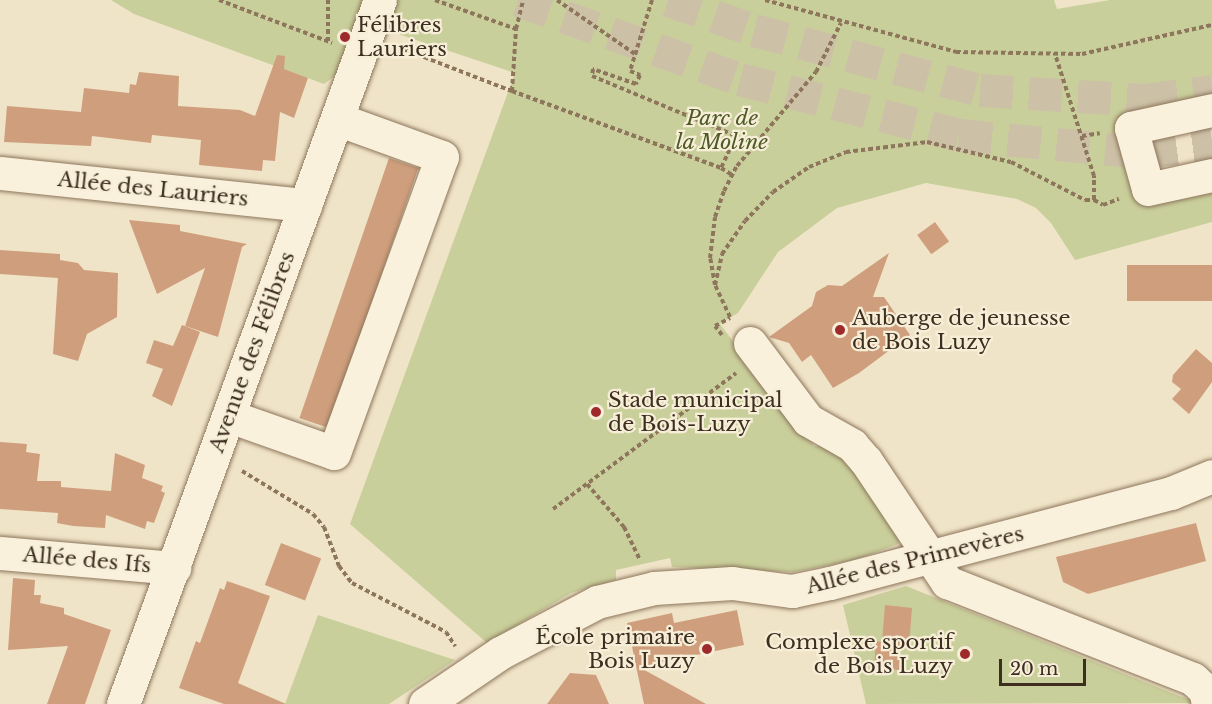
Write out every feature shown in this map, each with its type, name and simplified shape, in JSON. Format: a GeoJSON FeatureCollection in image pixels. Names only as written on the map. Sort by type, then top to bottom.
{"type":"FeatureCollection","features":[{"type":"Feature","properties":{"kind":"street","name":"Avenue des Félibres"},"geometry":{"type":"LineString","coordinates":[[123,704],[380,0]]}},
{"type":"Feature","properties":{"kind":"street"},"geometry":{"type":"LineString","coordinates":[[1212,110],[1131,128],[1148,189],[1212,175]]}},
{"type":"Feature","properties":{"kind":"street"},"geometry":{"type":"LineString","coordinates":[[229,416],[334,453],[442,157],[337,119]]}},
{"type":"Feature","properties":{"kind":"street","name":"Allée des Lauriers"},"geometry":{"type":"LineString","coordinates":[[0,173],[305,205]]}},
{"type":"Feature","properties":{"kind":"street"},"geometry":{"type":"LineString","coordinates":[[755,350],[808,420],[852,444],[947,582],[1193,679],[1205,690],[1208,704]]}},
{"type":"Feature","properties":{"kind":"street","name":"Allée des Primevères"},"geometry":{"type":"LineString","coordinates":[[424,704],[500,653],[606,599],[654,588],[732,583],[792,591],[932,558],[1171,493],[1212,476]]}},
{"type":"Feature","properties":{"kind":"street","name":"Allée des Ifs"},"geometry":{"type":"LineString","coordinates":[[0,553],[174,568]]}},
{"type":"Feature","properties":{"kind":"path"},"geometry":{"type":"LineString","coordinates":[[219,0],[360,54]]}},
{"type":"Feature","properties":{"kind":"path"},"geometry":{"type":"LineString","coordinates":[[328,0],[328,41]]}},
{"type":"Feature","properties":{"kind":"path"},"geometry":{"type":"LineString","coordinates":[[435,0],[516,29]]}},
{"type":"Feature","properties":{"kind":"path"},"geometry":{"type":"LineString","coordinates":[[512,91],[516,29],[523,0]]}},
{"type":"Feature","properties":{"kind":"path"},"geometry":{"type":"LineString","coordinates":[[557,0],[635,54]]}},
{"type":"Feature","properties":{"kind":"path"},"geometry":{"type":"LineString","coordinates":[[652,0],[630,71],[640,75],[636,84],[593,69],[592,76],[736,136],[721,168]]}},
{"type":"Feature","properties":{"kind":"path"},"geometry":{"type":"LineString","coordinates":[[765,0],[841,23],[956,52],[1082,54],[1212,25]]}},
{"type":"Feature","properties":{"kind":"path"},"geometry":{"type":"LineString","coordinates":[[720,323],[730,318],[715,285],[711,258],[715,218],[732,175],[816,72],[841,23]]}},
{"type":"Feature","properties":{"kind":"path"},"geometry":{"type":"LineString","coordinates":[[403,50],[721,168],[732,175]]}},
{"type":"Feature","properties":{"kind":"path"},"geometry":{"type":"LineString","coordinates":[[715,285],[722,254],[745,221],[773,192],[809,167],[846,152],[889,144],[938,144],[1011,162],[1085,200],[1094,200],[1094,176],[1055,54]]}},
{"type":"Feature","properties":{"kind":"path"},"geometry":{"type":"LineString","coordinates":[[554,509],[755,350]]}},
{"type":"Feature","properties":{"kind":"path"},"geometry":{"type":"LineString","coordinates":[[215,455],[313,514],[324,527],[339,566],[352,583],[446,632]]}},
{"type":"Feature","properties":{"kind":"path"},"geometry":{"type":"LineString","coordinates":[[587,484],[624,528],[636,547],[643,568]]}},
{"type":"Feature","properties":{"kind":"green space","name":"Parc de la Moline"},"geometry":{"type":"Polygon","coordinates":[[[111,0],[1054,0],[1057,9],[1110,0],[1212,0],[1212,110],[1131,129],[1148,189],[1212,176],[1212,222],[1075,260],[1051,223],[1036,208],[1017,199],[926,183],[837,208],[778,252],[738,313],[720,324],[757,373],[767,379],[814,446],[841,446],[902,536],[898,544],[855,560],[794,572],[672,567],[670,558],[616,570],[616,580],[571,593],[487,643],[350,524],[515,73],[392,32],[324,84],[134,14],[111,0]]]}},
{"type":"Feature","properties":{"kind":"green space","name":"Complexe sportif de Bois Luzy"},"geometry":{"type":"Polygon","coordinates":[[[906,586],[1197,703],[866,704],[843,605],[906,586]]]}},
{"type":"Feature","properties":{"kind":"green space"},"geometry":{"type":"Polygon","coordinates":[[[318,615],[455,660],[389,704],[285,704],[318,615]]]}},
{"type":"Feature","properties":{"kind":"building"},"geometry":{"type":"Polygon","coordinates":[[[277,55],[285,56],[284,69],[308,78],[294,118],[280,112],[275,161],[263,160],[262,171],[199,165],[201,140],[152,135],[151,143],[92,136],[91,146],[4,142],[7,106],[81,112],[84,88],[129,93],[130,84],[136,85],[139,72],[179,76],[178,106],[240,110],[255,116],[277,55]]]}},
{"type":"Feature","properties":{"kind":"building"},"geometry":{"type":"Polygon","coordinates":[[[389,158],[418,168],[329,428],[299,418],[389,158]]]}},
{"type":"Feature","properties":{"kind":"building"},"geometry":{"type":"Polygon","coordinates":[[[129,220],[180,225],[180,231],[247,244],[242,247],[218,337],[185,326],[205,268],[157,294],[129,220]]]}},
{"type":"Feature","properties":{"kind":"building"},"geometry":{"type":"Polygon","coordinates":[[[935,222],[949,241],[931,254],[917,235],[935,222]]]}},
{"type":"Feature","properties":{"kind":"building"},"geometry":{"type":"Polygon","coordinates":[[[0,250],[60,254],[60,260],[78,263],[84,270],[118,273],[117,317],[87,334],[78,361],[53,354],[58,278],[0,274],[0,250]]]}},
{"type":"Feature","properties":{"kind":"building","name":"Auberge de jeunesse de Bois Luzy"},"geometry":{"type":"Polygon","coordinates":[[[889,253],[873,297],[884,297],[910,335],[859,373],[833,388],[811,355],[802,362],[789,343],[769,337],[812,306],[816,292],[828,285],[842,286],[889,253]]]}},
{"type":"Feature","properties":{"kind":"building"},"geometry":{"type":"Polygon","coordinates":[[[1127,265],[1212,265],[1212,301],[1127,301],[1127,265]]]}},
{"type":"Feature","properties":{"kind":"building"},"geometry":{"type":"Polygon","coordinates":[[[182,325],[200,332],[172,406],[152,396],[163,369],[146,363],[154,340],[173,346],[182,325]]]}},
{"type":"Feature","properties":{"kind":"building"},"geometry":{"type":"Polygon","coordinates":[[[1196,349],[1212,363],[1212,382],[1189,414],[1172,399],[1181,389],[1172,382],[1173,375],[1196,349]]]}},
{"type":"Feature","properties":{"kind":"building"},"geometry":{"type":"Polygon","coordinates":[[[0,442],[27,444],[26,452],[40,454],[37,481],[61,481],[61,487],[111,491],[115,453],[145,465],[142,478],[163,486],[161,491],[165,493],[154,523],[147,521],[145,529],[106,515],[105,528],[73,526],[57,523],[58,513],[0,509],[0,442]]]}},
{"type":"Feature","properties":{"kind":"building"},"geometry":{"type":"Polygon","coordinates":[[[1196,523],[1206,561],[1088,594],[1063,582],[1056,557],[1196,523]]]}},
{"type":"Feature","properties":{"kind":"building"},"geometry":{"type":"Polygon","coordinates":[[[281,543],[321,558],[305,600],[265,585],[281,543]]]}},
{"type":"Feature","properties":{"kind":"building"},"geometry":{"type":"Polygon","coordinates":[[[13,578],[35,580],[34,595],[41,595],[40,603],[64,608],[64,614],[111,630],[85,704],[47,704],[68,646],[8,650],[13,578]]]}},
{"type":"Feature","properties":{"kind":"building"},"geometry":{"type":"Polygon","coordinates":[[[227,581],[270,596],[238,683],[286,704],[224,704],[179,688],[196,641],[200,643],[220,588],[224,590],[227,581]]]}},
{"type":"Feature","properties":{"kind":"building"},"geometry":{"type":"Polygon","coordinates":[[[885,605],[912,608],[909,646],[900,646],[899,670],[874,668],[876,641],[882,642],[885,605]]]}},
{"type":"Feature","properties":{"kind":"building"},"geometry":{"type":"Polygon","coordinates":[[[737,610],[744,645],[639,667],[706,704],[644,704],[627,623],[672,613],[674,623],[737,610]]]}},
{"type":"Feature","properties":{"kind":"building"},"geometry":{"type":"Polygon","coordinates":[[[570,673],[596,675],[609,704],[547,704],[570,673]]]}},
{"type":"Feature","properties":{"kind":"tunnel"},"geometry":{"type":"LineString","coordinates":[[518,0],[740,79],[959,135],[1144,152],[1212,143]]}},
{"type":"Feature","properties":{"kind":"tunnel"},"geometry":{"type":"LineString","coordinates":[[668,0],[754,30],[980,90],[1145,100],[1212,91]]}},
{"type":"Feature","properties":{"kind":"place","name":"Félibres Lauriers"},"geometry":{"type":"Point","coordinates":[345,37]}},
{"type":"Feature","properties":{"kind":"place","name":"Auberge de jeunesse de Bois Luzy"},"geometry":{"type":"Point","coordinates":[840,330]}},
{"type":"Feature","properties":{"kind":"place","name":"Stade municipal de Bois-Luzy"},"geometry":{"type":"Point","coordinates":[596,412]}},
{"type":"Feature","properties":{"kind":"place","name":"École primaire Bois Luzy"},"geometry":{"type":"Point","coordinates":[707,649]}},
{"type":"Feature","properties":{"kind":"place","name":"Complexe sportif de Bois Luzy"},"geometry":{"type":"Point","coordinates":[965,654]}}]}
